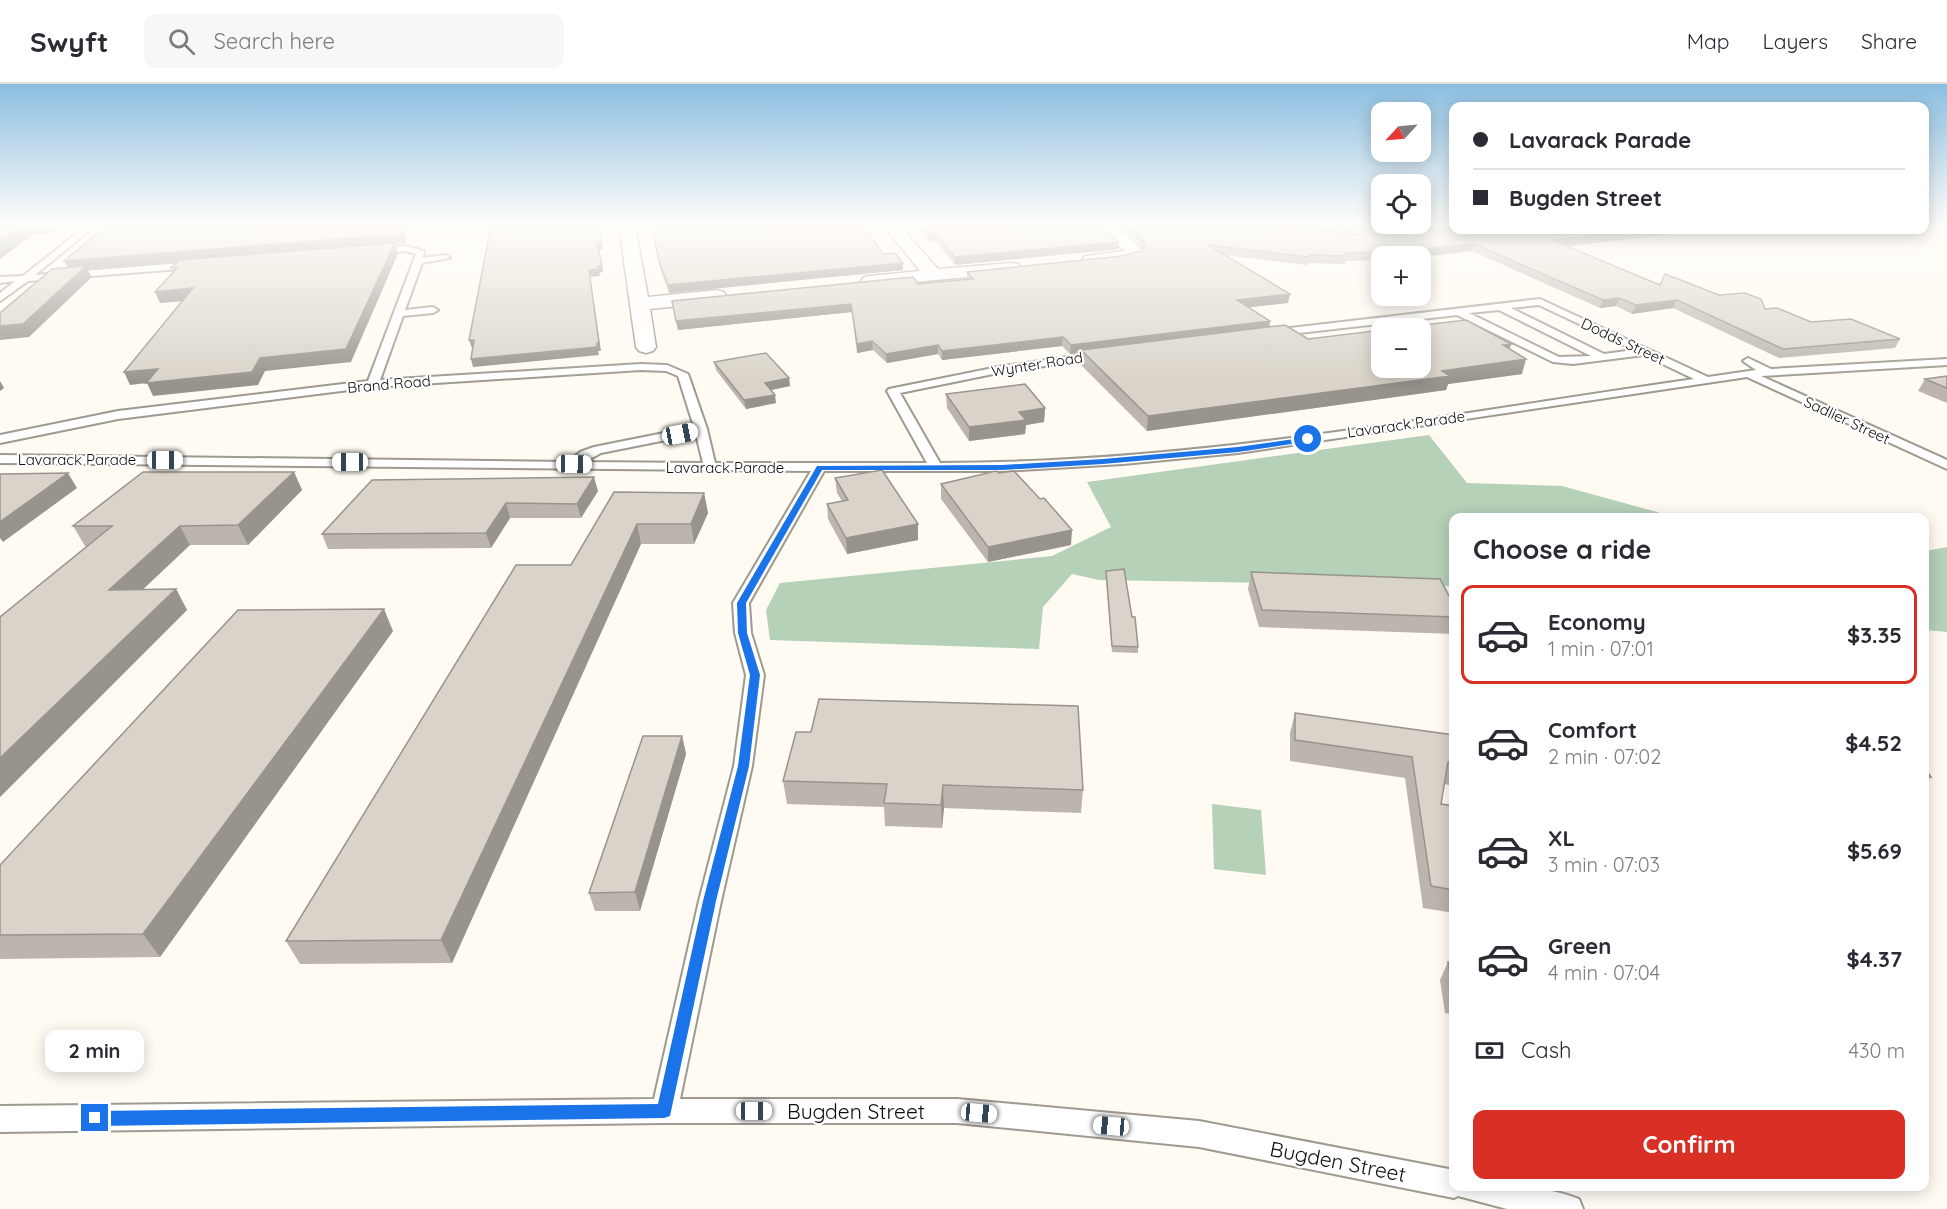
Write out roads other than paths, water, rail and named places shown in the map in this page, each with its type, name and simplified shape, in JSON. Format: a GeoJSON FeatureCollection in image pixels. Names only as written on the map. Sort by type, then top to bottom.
{"type":"FeatureCollection","features":[{"type":"Feature","properties":{"kind":"street"},"geometry":{"type":"LineString","coordinates":[[635,278],[646,347]]}},
{"type":"Feature","properties":{"kind":"street"},"geometry":{"type":"LineString","coordinates":[[850,283],[897,278]]}},
{"type":"Feature","properties":{"kind":"street"},"geometry":{"type":"LineString","coordinates":[[639,304],[732,295]]}},
{"type":"Feature","properties":{"kind":"lane"},"geometry":{"type":"LineString","coordinates":[[0,280],[18,278]]}},
{"type":"Feature","properties":{"kind":"lane"},"geometry":{"type":"LineString","coordinates":[[0,298],[23,278]]}},
{"type":"Feature","properties":{"kind":"lane"},"geometry":{"type":"LineString","coordinates":[[374,384],[412,278]]}},
{"type":"Feature","properties":{"kind":"lane","name":"Dodds Street"},"geometry":{"type":"LineString","coordinates":[[1500,307],[1540,302],[1706,380]]}},
{"type":"Feature","properties":{"kind":"lane"},"geometry":{"type":"LineString","coordinates":[[1266,334],[1500,307],[1602,357]]}},
{"type":"Feature","properties":{"kind":"lane"},"geometry":{"type":"LineString","coordinates":[[399,314],[433,310]]}},
{"type":"Feature","properties":{"kind":"lane"},"geometry":{"type":"LineString","coordinates":[[1459,312],[1557,360],[1573,361],[1645,351]]}},
{"type":"Feature","properties":{"kind":"lane","name":"Wynter Road"},"geometry":{"type":"LineString","coordinates":[[936,467],[893,392],[998,370],[1118,352]]}},
{"type":"Feature","properties":{"kind":"lane"},"geometry":{"type":"LineString","coordinates":[[1748,361],[1769,373]]}},
{"type":"Feature","properties":{"kind":"lane","name":"Lavarack Parade"},"geometry":{"type":"LineString","coordinates":[[0,459],[710,467],[1002,467],[1123,460],[1238,449],[1748,374],[1947,362]]}},
{"type":"Feature","properties":{"kind":"lane","name":"Brand Road"},"geometry":{"type":"LineString","coordinates":[[0,439],[118,415],[374,384],[641,367],[667,368],[683,375],[701,429],[710,467]]}},
{"type":"Feature","properties":{"kind":"lane","name":"Sadlier Street"},"geometry":{"type":"LineString","coordinates":[[1748,374],[1947,465]]}},
{"type":"Feature","properties":{"kind":"lane"},"geometry":{"type":"LineString","coordinates":[[574,464],[584,455],[598,450],[701,429]]}},
{"type":"Feature","properties":{"kind":"lane"},"geometry":{"type":"LineString","coordinates":[[664,1111],[710,901],[743,766],[755,675],[743,633],[741,603],[820,467]]}},
{"type":"Feature","properties":{"kind":"lane","name":"Bugden Street"},"geometry":{"type":"LineString","coordinates":[[0,1119],[664,1111],[957,1111],[1199,1134],[1449,1183]]}},
{"type":"Feature","properties":{"kind":"lane"},"geometry":{"type":"LineString","coordinates":[[1488,1191],[1569,1209]]}}]}
